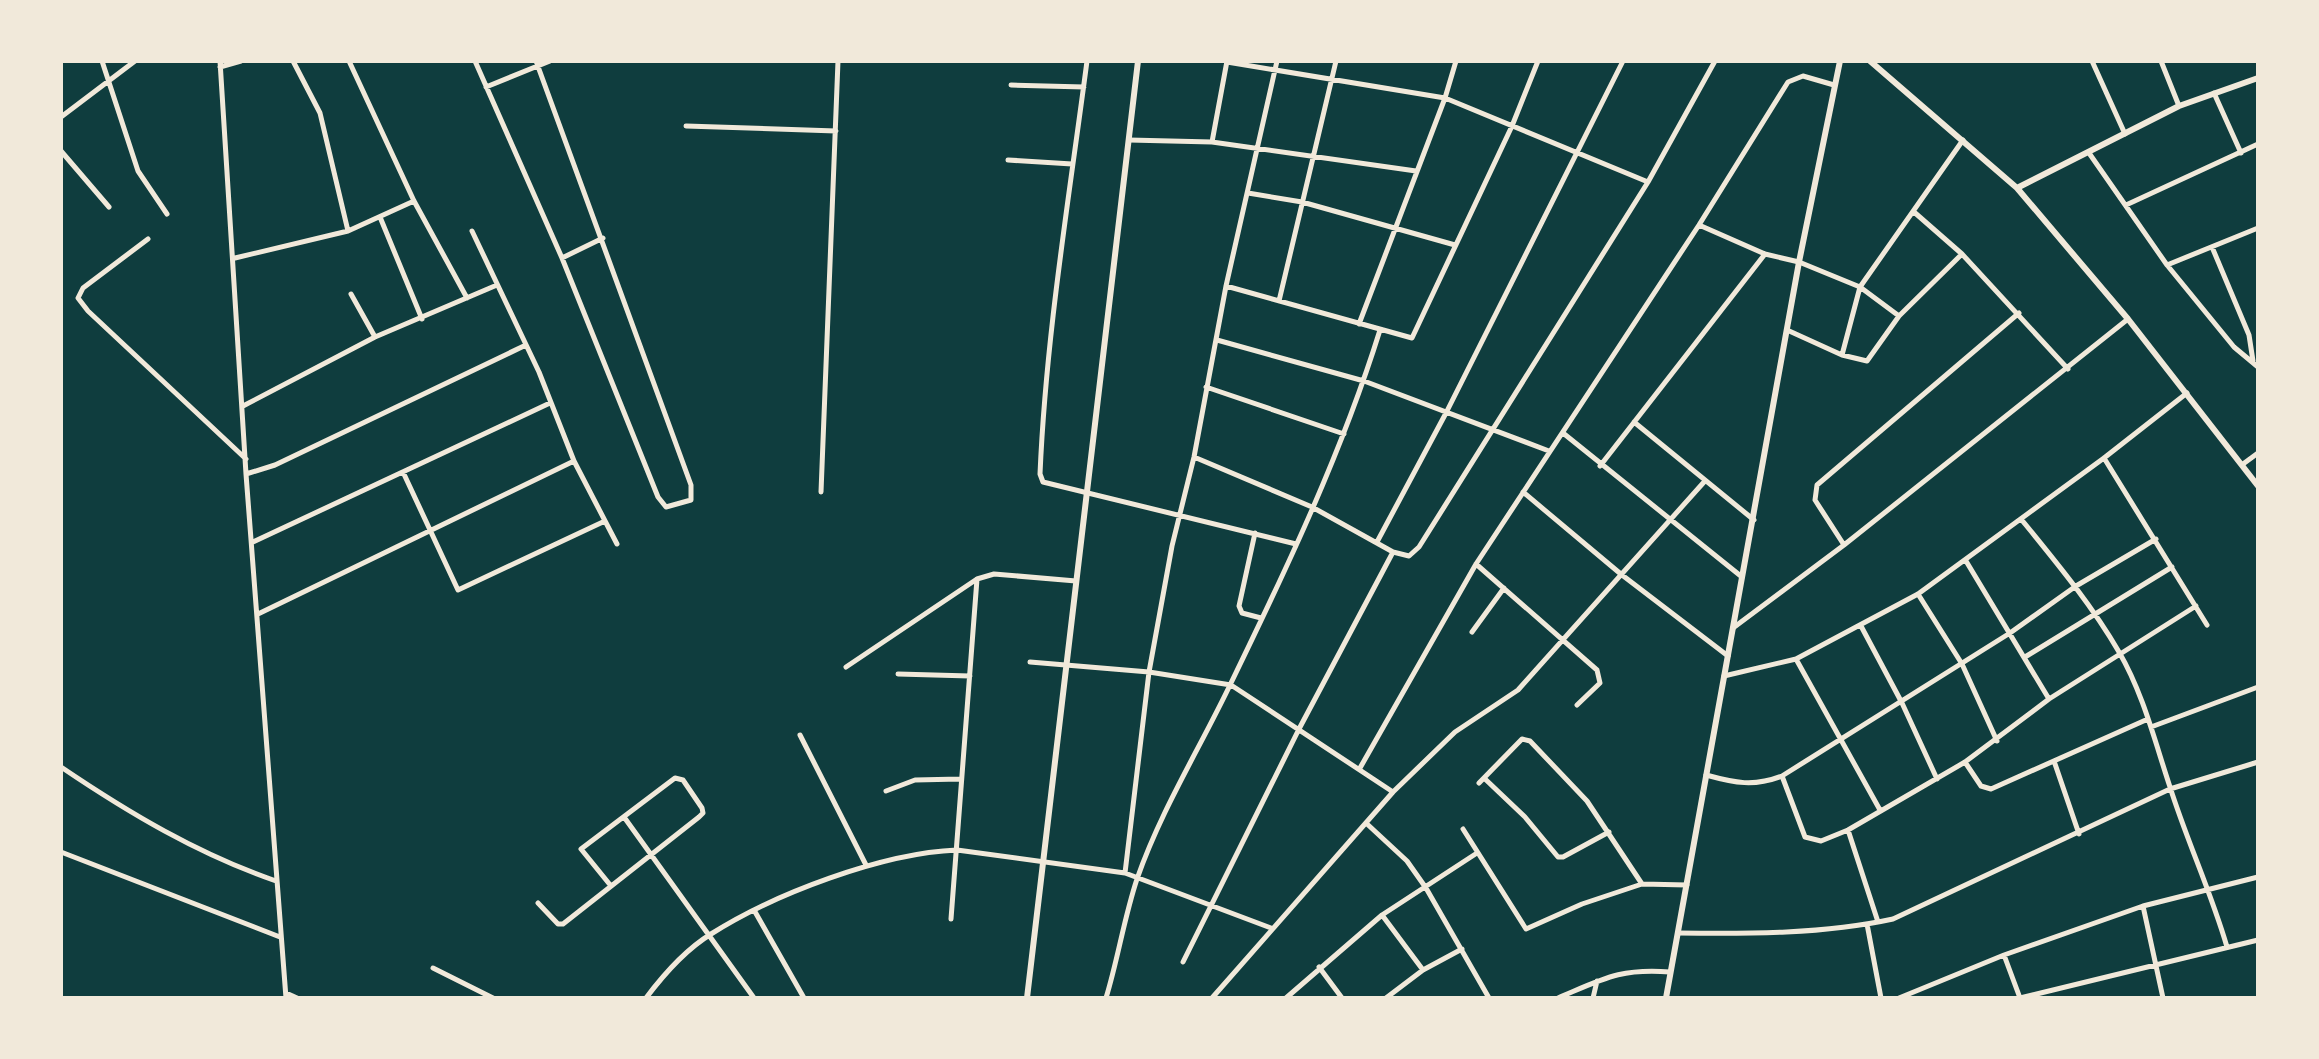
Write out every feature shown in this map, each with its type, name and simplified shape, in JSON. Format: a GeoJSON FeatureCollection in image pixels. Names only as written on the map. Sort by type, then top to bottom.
{"type":"FeatureCollection","features":[{"type":"Feature","properties":{"kind":"street"},"geometry":{"type":"LineString","coordinates":[[102,61],[138,171],[167,214]]}},
{"type":"Feature","properties":{"kind":"street"},"geometry":{"type":"LineString","coordinates":[[61,117],[135,61]]}},
{"type":"Feature","properties":{"kind":"street"},"geometry":{"type":"LineString","coordinates":[[242,61],[220,64],[246,474],[280,937],[286,995],[297,998]]}},
{"type":"Feature","properties":{"kind":"street"},"geometry":{"type":"LineString","coordinates":[[293,61],[320,113],[348,231]]}},
{"type":"Feature","properties":{"kind":"street"},"geometry":{"type":"LineString","coordinates":[[349,61],[414,201],[467,298]]}},
{"type":"Feature","properties":{"kind":"street"},"geometry":{"type":"LineString","coordinates":[[475,61],[562,258],[658,497],[666,507],[679,505],[691,500],[691,485],[538,64]]}},
{"type":"Feature","properties":{"kind":"street"},"geometry":{"type":"LineString","coordinates":[[486,87],[550,61]]}},
{"type":"Feature","properties":{"kind":"street"},"geometry":{"type":"LineString","coordinates":[[821,492],[838,61]]}},
{"type":"Feature","properties":{"kind":"street"},"geometry":{"type":"LineString","coordinates":[[1087,61],[1044,388],[1040,474],[1044,482],[1087,495],[1181,514],[1296,544]]}},
{"type":"Feature","properties":{"kind":"street"},"geometry":{"type":"LineString","coordinates":[[1027,998],[1138,61]]}},
{"type":"Feature","properties":{"kind":"street"},"geometry":{"type":"LineString","coordinates":[[1125,873],[1149,672],[1172,546],[1194,457],[1226,286],[1277,61]]}},
{"type":"Feature","properties":{"kind":"street"},"geometry":{"type":"LineString","coordinates":[[1279,301],[1336,61]]}},
{"type":"Feature","properties":{"kind":"street"},"geometry":{"type":"LineString","coordinates":[[1359,324],[1445,98],[1456,61]]}},
{"type":"Feature","properties":{"kind":"street"},"geometry":{"type":"LineString","coordinates":[[1226,286],[1412,338],[1512,126],[1538,61]]}},
{"type":"Feature","properties":{"kind":"street"},"geometry":{"type":"LineString","coordinates":[[1377,542],[1446,413],[1623,61]]}},
{"type":"Feature","properties":{"kind":"street"},"geometry":{"type":"LineString","coordinates":[[1194,457],[1312,507],[1392,552],[1409,556],[1419,547],[1490,429],[1648,181],[1715,61]]}},
{"type":"Feature","properties":{"kind":"street"},"geometry":{"type":"LineString","coordinates":[[1666,998],[1787,330],[1840,61]]}},
{"type":"Feature","properties":{"kind":"street"},"geometry":{"type":"LineString","coordinates":[[1870,61],[2017,188],[2128,319],[2258,486]]}},
{"type":"Feature","properties":{"kind":"street"},"geometry":{"type":"LineString","coordinates":[[2092,61],[2125,134]]}},
{"type":"Feature","properties":{"kind":"street"},"geometry":{"type":"LineString","coordinates":[[2161,61],[2179,106]]}},
{"type":"Feature","properties":{"kind":"street"},"geometry":{"type":"LineString","coordinates":[[1212,142],[1227,62],[1445,98],[1648,181]]}},
{"type":"Feature","properties":{"kind":"street"},"geometry":{"type":"LineString","coordinates":[[1360,768],[1476,564],[1699,225],[1788,82],[1803,76],[1834,85]]}},
{"type":"Feature","properties":{"kind":"street"},"geometry":{"type":"LineString","coordinates":[[2017,188],[2179,106],[2258,78]]}},
{"type":"Feature","properties":{"kind":"street"},"geometry":{"type":"LineString","coordinates":[[1011,85],[1084,87]]}},
{"type":"Feature","properties":{"kind":"street"},"geometry":{"type":"LineString","coordinates":[[2214,93],[2241,153]]}},
{"type":"Feature","properties":{"kind":"street"},"geometry":{"type":"LineString","coordinates":[[686,126],[836,131]]}},
{"type":"Feature","properties":{"kind":"street"},"geometry":{"type":"LineString","coordinates":[[1129,140],[1212,142],[1416,171]]}},
{"type":"Feature","properties":{"kind":"street"},"geometry":{"type":"LineString","coordinates":[[1842,355],[1860,287],[1963,140]]}},
{"type":"Feature","properties":{"kind":"street"},"geometry":{"type":"LineString","coordinates":[[2126,205],[2258,144]]}},
{"type":"Feature","properties":{"kind":"street"},"geometry":{"type":"LineString","coordinates":[[61,151],[109,207]]}},
{"type":"Feature","properties":{"kind":"street"},"geometry":{"type":"LineString","coordinates":[[2089,153],[2167,265],[2234,347],[2258,367]]}},
{"type":"Feature","properties":{"kind":"street"},"geometry":{"type":"LineString","coordinates":[[1008,160],[1072,164]]}},
{"type":"Feature","properties":{"kind":"street"},"geometry":{"type":"LineString","coordinates":[[1248,193],[1302,202],[1455,245]]}},
{"type":"Feature","properties":{"kind":"street"},"geometry":{"type":"LineString","coordinates":[[234,258],[348,231],[414,201]]}},
{"type":"Feature","properties":{"kind":"street"},"geometry":{"type":"LineString","coordinates":[[1914,212],[1962,254],[2068,369]]}},
{"type":"Feature","properties":{"kind":"street"},"geometry":{"type":"LineString","coordinates":[[380,216],[422,319]]}},
{"type":"Feature","properties":{"kind":"street"},"geometry":{"type":"LineString","coordinates":[[1699,225],[1765,254],[1800,262],[1860,287],[1899,316]]}},
{"type":"Feature","properties":{"kind":"street"},"geometry":{"type":"LineString","coordinates":[[2167,265],[2258,228]]}},
{"type":"Feature","properties":{"kind":"street"},"geometry":{"type":"LineString","coordinates":[[472,231],[526,345],[574,461],[617,544]]}},
{"type":"Feature","properties":{"kind":"street"},"geometry":{"type":"LineString","coordinates":[[562,258],[603,238]]}},
{"type":"Feature","properties":{"kind":"street"},"geometry":{"type":"LineString","coordinates":[[148,239],[83,288],[78,298],[88,311],[246,459]]}},
{"type":"Feature","properties":{"kind":"street"},"geometry":{"type":"LineString","coordinates":[[2212,247],[2249,335],[2253,361]]}},
{"type":"Feature","properties":{"kind":"street"},"geometry":{"type":"LineString","coordinates":[[1600,466],[1765,254]]}},
{"type":"Feature","properties":{"kind":"street"},"geometry":{"type":"LineString","coordinates":[[1787,330],[1842,355],[1867,361],[1899,316],[1962,254]]}},
{"type":"Feature","properties":{"kind":"street"},"geometry":{"type":"LineString","coordinates":[[243,406],[375,337],[497,285]]}},
{"type":"Feature","properties":{"kind":"street"},"geometry":{"type":"LineString","coordinates":[[351,294],[375,337]]}},
{"type":"Feature","properties":{"kind":"street"},"geometry":{"type":"LineString","coordinates":[[1844,545],[1815,500],[1817,485],[2019,313]]}},
{"type":"Feature","properties":{"kind":"street"},"geometry":{"type":"LineString","coordinates":[[1733,628],[1844,545],[2128,319]]}},
{"type":"Feature","properties":{"kind":"street"},"geometry":{"type":"LineString","coordinates":[[1106,998],[1137,880],[1181,779],[1231,685],[1296,544],[1344,434],[1380,330]]}},
{"type":"Feature","properties":{"kind":"street"},"geometry":{"type":"LineString","coordinates":[[1216,340],[1364,382],[1549,451]]}},
{"type":"Feature","properties":{"kind":"street"},"geometry":{"type":"LineString","coordinates":[[246,474],[275,465],[526,345]]}},
{"type":"Feature","properties":{"kind":"street"},"geometry":{"type":"LineString","coordinates":[[1206,387],[1344,434]]}},
{"type":"Feature","properties":{"kind":"street"},"geometry":{"type":"LineString","coordinates":[[1724,676],[1796,659],[1918,594],[2104,458],[2187,393]]}},
{"type":"Feature","properties":{"kind":"street"},"geometry":{"type":"LineString","coordinates":[[253,542],[550,403]]}},
{"type":"Feature","properties":{"kind":"street"},"geometry":{"type":"LineString","coordinates":[[1634,422],[1704,482],[1754,520]]}},
{"type":"Feature","properties":{"kind":"street"},"geometry":{"type":"LineString","coordinates":[[1563,433],[1600,466],[1742,577]]}},
{"type":"Feature","properties":{"kind":"street"},"geometry":{"type":"LineString","coordinates":[[2243,464],[2258,453]]}},
{"type":"Feature","properties":{"kind":"street"},"geometry":{"type":"LineString","coordinates":[[2104,458],[2207,625]]}},
{"type":"Feature","properties":{"kind":"street"},"geometry":{"type":"LineString","coordinates":[[258,614],[574,461]]}},
{"type":"Feature","properties":{"kind":"street"},"geometry":{"type":"LineString","coordinates":[[403,472],[456,588],[460,590],[605,521]]}},
{"type":"Feature","properties":{"kind":"street"},"geometry":{"type":"LineString","coordinates":[[1212,998],[1393,792],[1455,732],[1518,690],[1704,482]]}},
{"type":"Feature","properties":{"kind":"street"},"geometry":{"type":"LineString","coordinates":[[1523,492],[1622,575],[1728,656]]}},
{"type":"Feature","properties":{"kind":"street"},"geometry":{"type":"LineString","coordinates":[[2021,519],[2076,586],[2120,654],[2151,727],[2170,789],[2210,889],[2227,947]]}},
{"type":"Feature","properties":{"kind":"street"},"geometry":{"type":"LineString","coordinates":[[1255,533],[1239,606],[1242,613],[1261,618]]}},
{"type":"Feature","properties":{"kind":"street"},"geometry":{"type":"LineString","coordinates":[[1706,775],[1740,785],[1764,783],[1782,776],[1902,703],[2010,633],[2076,586],[2156,539]]}},
{"type":"Feature","properties":{"kind":"street"},"geometry":{"type":"LineString","coordinates":[[1183,962],[1392,552]]}},
{"type":"Feature","properties":{"kind":"street"},"geometry":{"type":"LineString","coordinates":[[1966,561],[2049,699]]}},
{"type":"Feature","properties":{"kind":"street"},"geometry":{"type":"LineString","coordinates":[[1476,564],[1564,640],[1601,677],[1600,683],[1577,705]]}},
{"type":"Feature","properties":{"kind":"street"},"geometry":{"type":"LineString","coordinates":[[2025,657],[2172,567]]}},
{"type":"Feature","properties":{"kind":"street"},"geometry":{"type":"LineString","coordinates":[[846,667],[977,579],[994,575],[1076,581]]}},
{"type":"Feature","properties":{"kind":"street"},"geometry":{"type":"LineString","coordinates":[[951,919],[977,579]]}},
{"type":"Feature","properties":{"kind":"street"},"geometry":{"type":"LineString","coordinates":[[1472,632],[1504,588]]}},
{"type":"Feature","properties":{"kind":"street"},"geometry":{"type":"LineString","coordinates":[[1918,594],[1962,664],[1997,741]]}},
{"type":"Feature","properties":{"kind":"street"},"geometry":{"type":"LineString","coordinates":[[1782,776],[1805,836],[1821,841],[1848,830],[1965,762],[1997,741],[2049,699],[2196,606]]}},
{"type":"Feature","properties":{"kind":"street"},"geometry":{"type":"LineString","coordinates":[[1861,626],[1902,703],[1937,779]]}},
{"type":"Feature","properties":{"kind":"street"},"geometry":{"type":"LineString","coordinates":[[1796,659],[1880,810]]}},
{"type":"Feature","properties":{"kind":"street"},"geometry":{"type":"LineString","coordinates":[[1030,662],[1149,672],[1231,685],[1393,792]]}},
{"type":"Feature","properties":{"kind":"street"},"geometry":{"type":"LineString","coordinates":[[898,674],[970,676]]}},
{"type":"Feature","properties":{"kind":"street"},"geometry":{"type":"LineString","coordinates":[[2151,727],[2258,687]]}},
{"type":"Feature","properties":{"kind":"street"},"geometry":{"type":"LineString","coordinates":[[1965,762],[1981,786],[1991,789],[2148,719]]}},
{"type":"Feature","properties":{"kind":"street"},"geometry":{"type":"LineString","coordinates":[[800,734],[866,865]]}},
{"type":"Feature","properties":{"kind":"street"},"geometry":{"type":"LineString","coordinates":[[1609,832],[1563,857],[1558,857],[1525,817],[1481,781],[1522,740],[1530,741],[1587,800],[1609,832],[1642,884]]}},
{"type":"Feature","properties":{"kind":"street"},"geometry":{"type":"LineString","coordinates":[[2054,761],[2080,834]]}},
{"type":"Feature","properties":{"kind":"street"},"geometry":{"type":"LineString","coordinates":[[1678,933],[1738,934],[1867,924],[1893,919],[2080,834],[2170,789],[2258,762]]}},
{"type":"Feature","properties":{"kind":"street"},"geometry":{"type":"LineString","coordinates":[[61,767],[122,808],[184,842],[276,881]]}},
{"type":"Feature","properties":{"kind":"street"},"geometry":{"type":"LineString","coordinates":[[538,903],[560,925],[611,886],[651,855],[703,813],[679,777],[582,849],[611,886]]}},
{"type":"Feature","properties":{"kind":"street"},"geometry":{"type":"LineString","coordinates":[[886,792],[915,780],[960,779]]}},
{"type":"Feature","properties":{"kind":"street"},"geometry":{"type":"LineString","coordinates":[[624,817],[754,998]]}},
{"type":"Feature","properties":{"kind":"street"},"geometry":{"type":"LineString","coordinates":[[1366,823],[1406,861],[1426,888],[1489,998]]}},
{"type":"Feature","properties":{"kind":"street"},"geometry":{"type":"LineString","coordinates":[[1463,829],[1526,929],[1582,904],[1642,884],[1686,885]]}},
{"type":"Feature","properties":{"kind":"street"},"geometry":{"type":"LineString","coordinates":[[1848,830],[1878,922]]}},
{"type":"Feature","properties":{"kind":"street"},"geometry":{"type":"LineString","coordinates":[[646,998],[677,961],[709,935],[754,910],[866,865],[932,850],[957,849],[1125,873],[1137,880],[1271,928]]}},
{"type":"Feature","properties":{"kind":"street"},"geometry":{"type":"LineString","coordinates":[[61,852],[280,937]]}},
{"type":"Feature","properties":{"kind":"street"},"geometry":{"type":"LineString","coordinates":[[1286,998],[1382,915],[1477,853]]}},
{"type":"Feature","properties":{"kind":"street"},"geometry":{"type":"LineString","coordinates":[[1899,998],[2004,955],[2143,906],[2258,877]]}},
{"type":"Feature","properties":{"kind":"street"},"geometry":{"type":"LineString","coordinates":[[2143,906],[2163,998]]}},
{"type":"Feature","properties":{"kind":"street"},"geometry":{"type":"LineString","coordinates":[[754,910],[804,998]]}},
{"type":"Feature","properties":{"kind":"street"},"geometry":{"type":"LineString","coordinates":[[1382,915],[1423,970]]}},
{"type":"Feature","properties":{"kind":"street"},"geometry":{"type":"LineString","coordinates":[[1867,924],[1881,998]]}},
{"type":"Feature","properties":{"kind":"street"},"geometry":{"type":"LineString","coordinates":[[2004,955],[2020,998],[2157,967],[2258,940]]}},
{"type":"Feature","properties":{"kind":"street"},"geometry":{"type":"LineString","coordinates":[[1386,998],[1423,970],[1462,949]]}},
{"type":"Feature","properties":{"kind":"street"},"geometry":{"type":"LineString","coordinates":[[1320,967],[1342,998]]}},
{"type":"Feature","properties":{"kind":"street"},"geometry":{"type":"LineString","coordinates":[[433,968],[493,998]]}},
{"type":"Feature","properties":{"kind":"street"},"geometry":{"type":"LineString","coordinates":[[1558,998],[1616,972],[1670,972]]}},
{"type":"Feature","properties":{"kind":"street"},"geometry":{"type":"LineString","coordinates":[[1593,998],[1597,981]]}}]}
